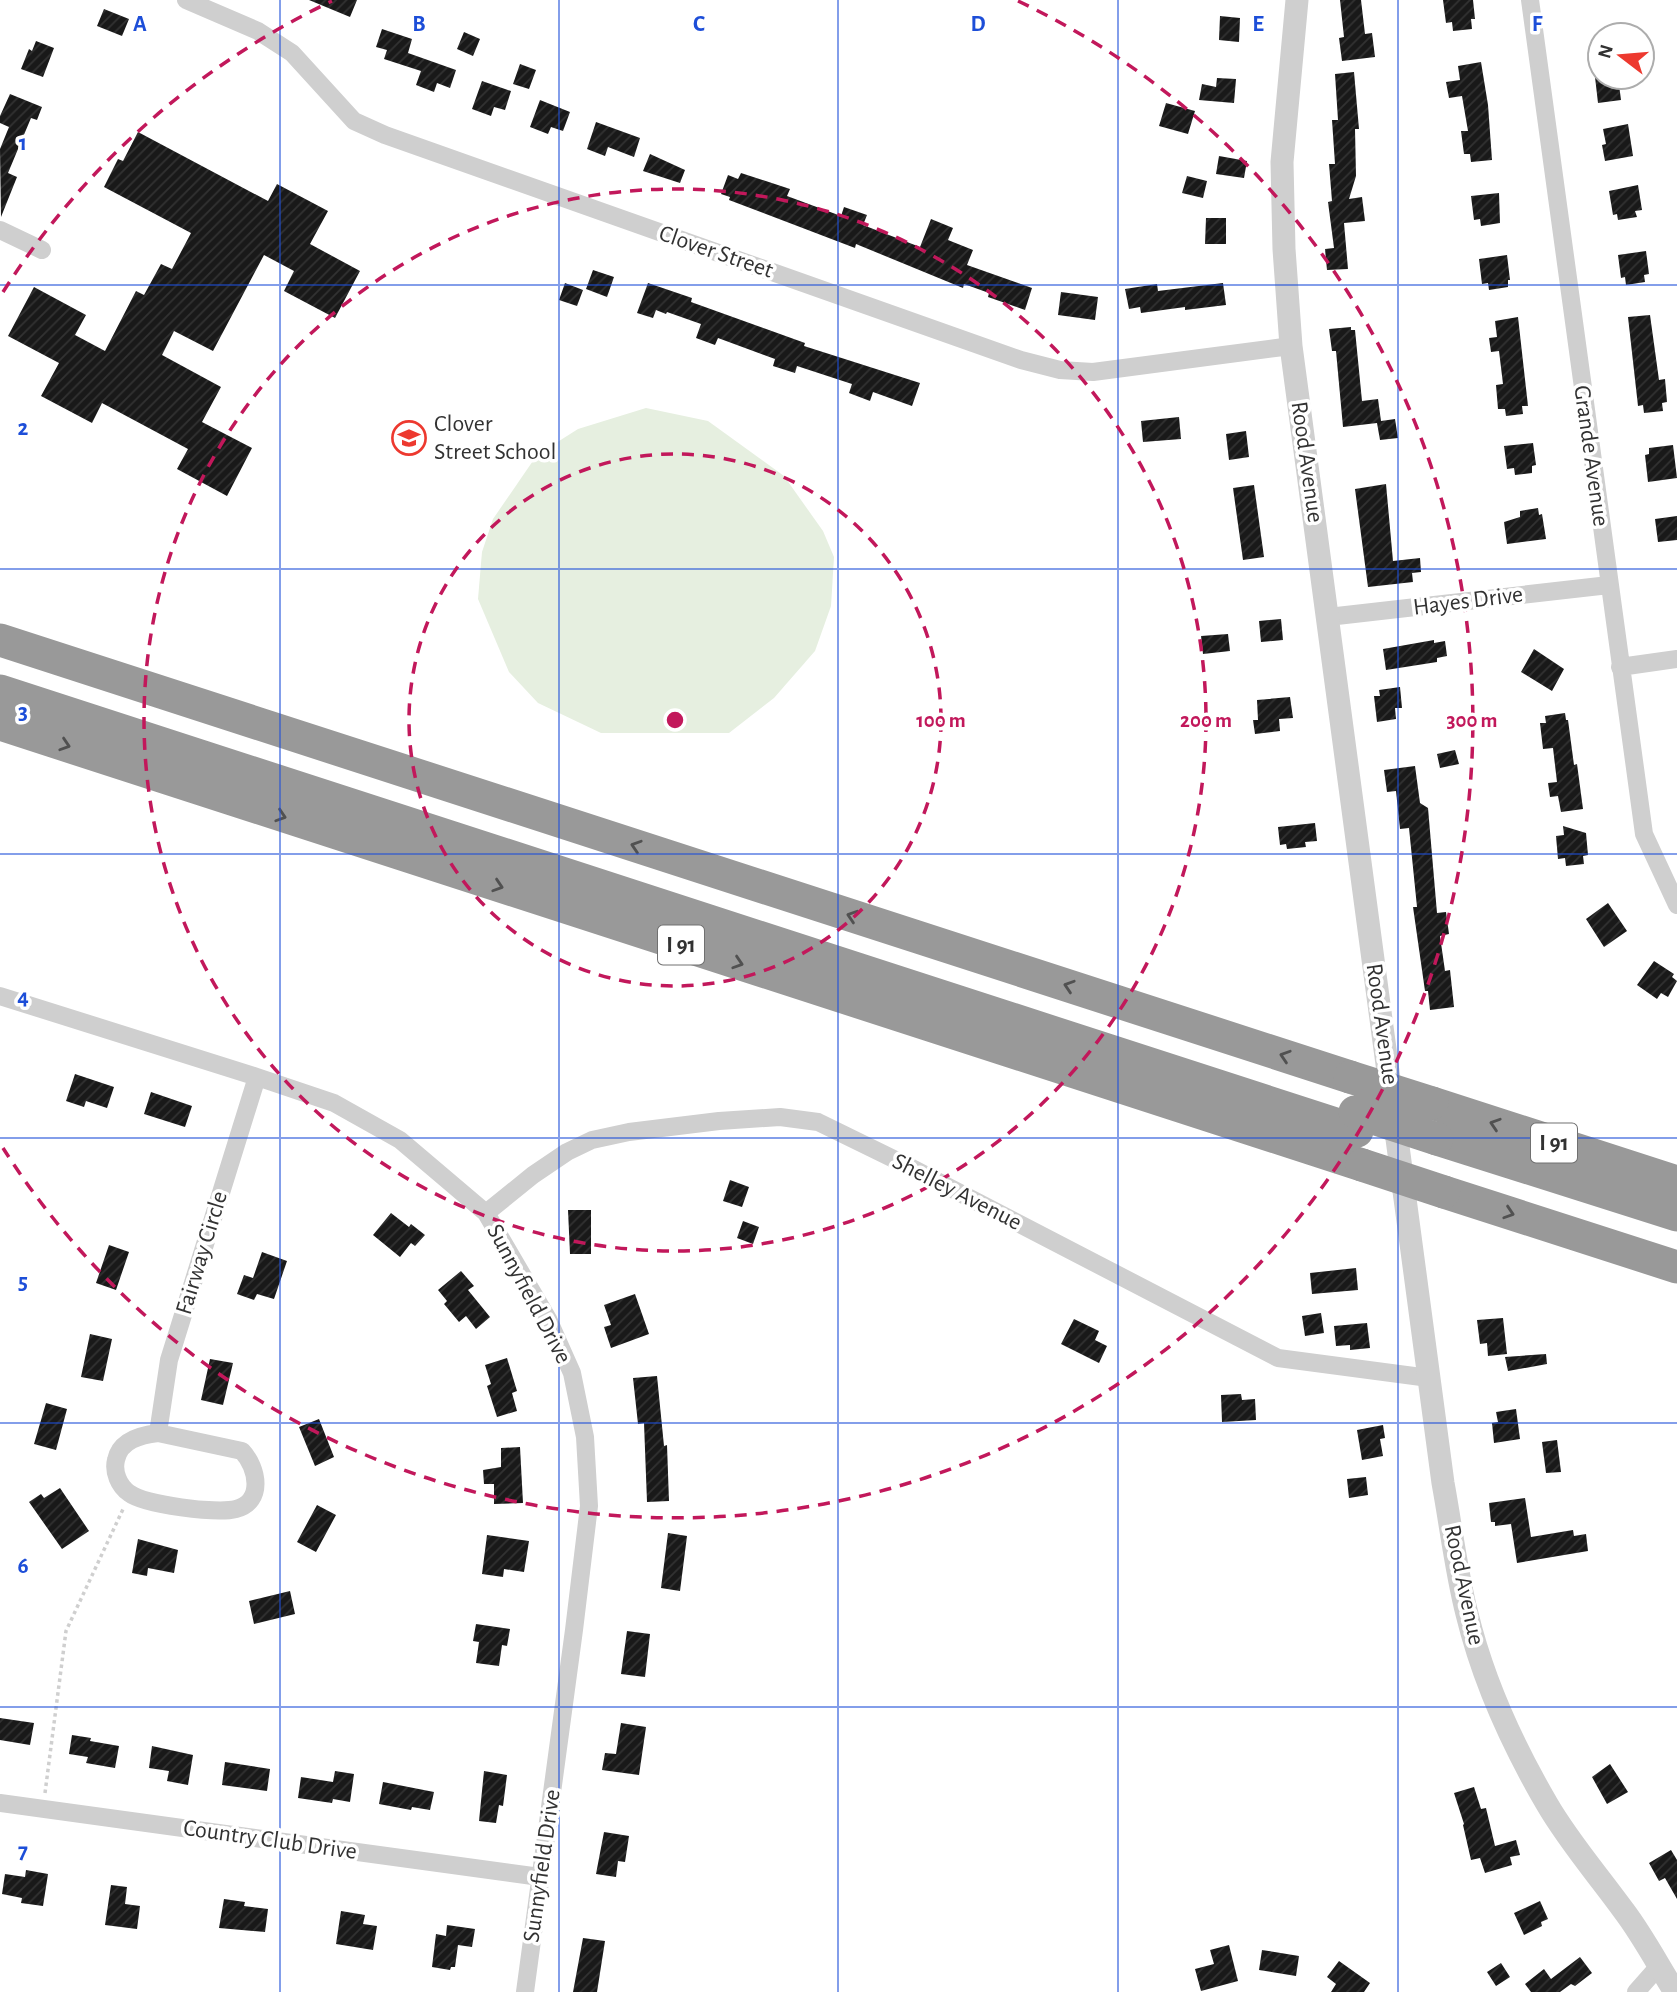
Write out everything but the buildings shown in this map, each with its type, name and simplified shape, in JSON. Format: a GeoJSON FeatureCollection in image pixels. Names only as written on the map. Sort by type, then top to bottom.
{"type":"FeatureCollection","features":[{"type":"Feature","properties":{"kind":"highway","name":"I 91"},"geometry":{"type":"LineString","coordinates":[[0,640],[1677,1182]]}},
{"type":"Feature","properties":{"kind":"highway"},"geometry":{"type":"LineString","coordinates":[[0,674],[1438,1148],[1677,1233]]}},
{"type":"Feature","properties":{"kind":"highway"},"geometry":{"type":"LineString","coordinates":[[0,691],[1356,1121]]}},
{"type":"Feature","properties":{"kind":"highway","name":"I 91"},"geometry":{"type":"LineString","coordinates":[[0,724],[1677,1267]]}},
{"type":"Feature","properties":{"kind":"highway"},"geometry":{"type":"LineString","coordinates":[[1438,1148],[1677,1215]]}},
{"type":"Feature","properties":{"kind":"highway"},"geometry":{"type":"LineString","coordinates":[[1605,1159],[1677,1164]]}},
{"type":"Feature","properties":{"kind":"street","name":"Clover Street"},"geometry":{"type":"LineString","coordinates":[[186,0],[258,31],[292,53],[354,121],[385,135],[1021,360],[1060,370],[1093,372],[1291,346]]}},
{"type":"Feature","properties":{"kind":"street","name":"Rood Avenue"},"geometry":{"type":"LineString","coordinates":[[1297,0],[1282,162],[1284,249],[1291,346],[1443,1483],[1467,1614],[1496,1703],[1519,1754],[1548,1807],[1626,1913],[1675,1992]]}},
{"type":"Feature","properties":{"kind":"street","name":"Grande Avenue"},"geometry":{"type":"LineString","coordinates":[[1530,0],[1644,834],[1677,905]]}},
{"type":"Feature","properties":{"kind":"street"},"geometry":{"type":"LineString","coordinates":[[0,230],[42,250]]}},
{"type":"Feature","properties":{"kind":"street","name":"Hayes Drive"},"geometry":{"type":"LineString","coordinates":[[1328,617],[1609,585]]}},
{"type":"Feature","properties":{"kind":"street"},"geometry":{"type":"LineString","coordinates":[[1620,667],[1677,659]]}},
{"type":"Feature","properties":{"kind":"street","name":"Sunnyfield Drive"},"geometry":{"type":"LineString","coordinates":[[0,996],[334,1103],[400,1140],[486,1213],[548,1319],[572,1373],[585,1437],[589,1506],[573,1644],[525,1992]]}},
{"type":"Feature","properties":{"kind":"street","name":"Fairway Circle"},"geometry":{"type":"LineString","coordinates":[[158,1433],[169,1360],[257,1077]]}},
{"type":"Feature","properties":{"kind":"street","name":"Shelley Avenue"},"geometry":{"type":"LineString","coordinates":[[486,1213],[533,1175],[567,1152],[592,1140],[629,1132],[719,1121],[779,1117],[818,1122],[1278,1358],[1429,1378]]}},
{"type":"Feature","properties":{"kind":"street"},"geometry":{"type":"LineString","coordinates":[[158,1433],[242,1451],[255,1469],[254,1491],[248,1502],[238,1509],[158,1504],[130,1494],[120,1484],[116,1461],[120,1450],[139,1436],[158,1433]]}},
{"type":"Feature","properties":{"kind":"street","name":"Country Club Drive"},"geometry":{"type":"LineString","coordinates":[[0,1803],[540,1877]]}},
{"type":"Feature","properties":{"kind":"street"},"geometry":{"type":"LineString","coordinates":[[1636,1992],[1659,1966]]}},
{"type":"Feature","properties":{"kind":"path"},"geometry":{"type":"LineString","coordinates":[[43,1809],[66,1631],[130,1494]]}},
{"type":"Feature","properties":{"kind":"green space"},"geometry":{"type":"Polygon","coordinates":[[[646,408],[708,421],[784,476],[823,531],[834,557],[831,606],[815,651],[774,698],[729,733],[601,733],[538,703],[509,672],[478,599],[482,552],[493,519],[537,455],[578,429],[646,408]]]}},
{"type":"Feature","properties":{"kind":"place","name":"Clover Street School"},"geometry":{"type":"Point","coordinates":[409,438]}}]}
